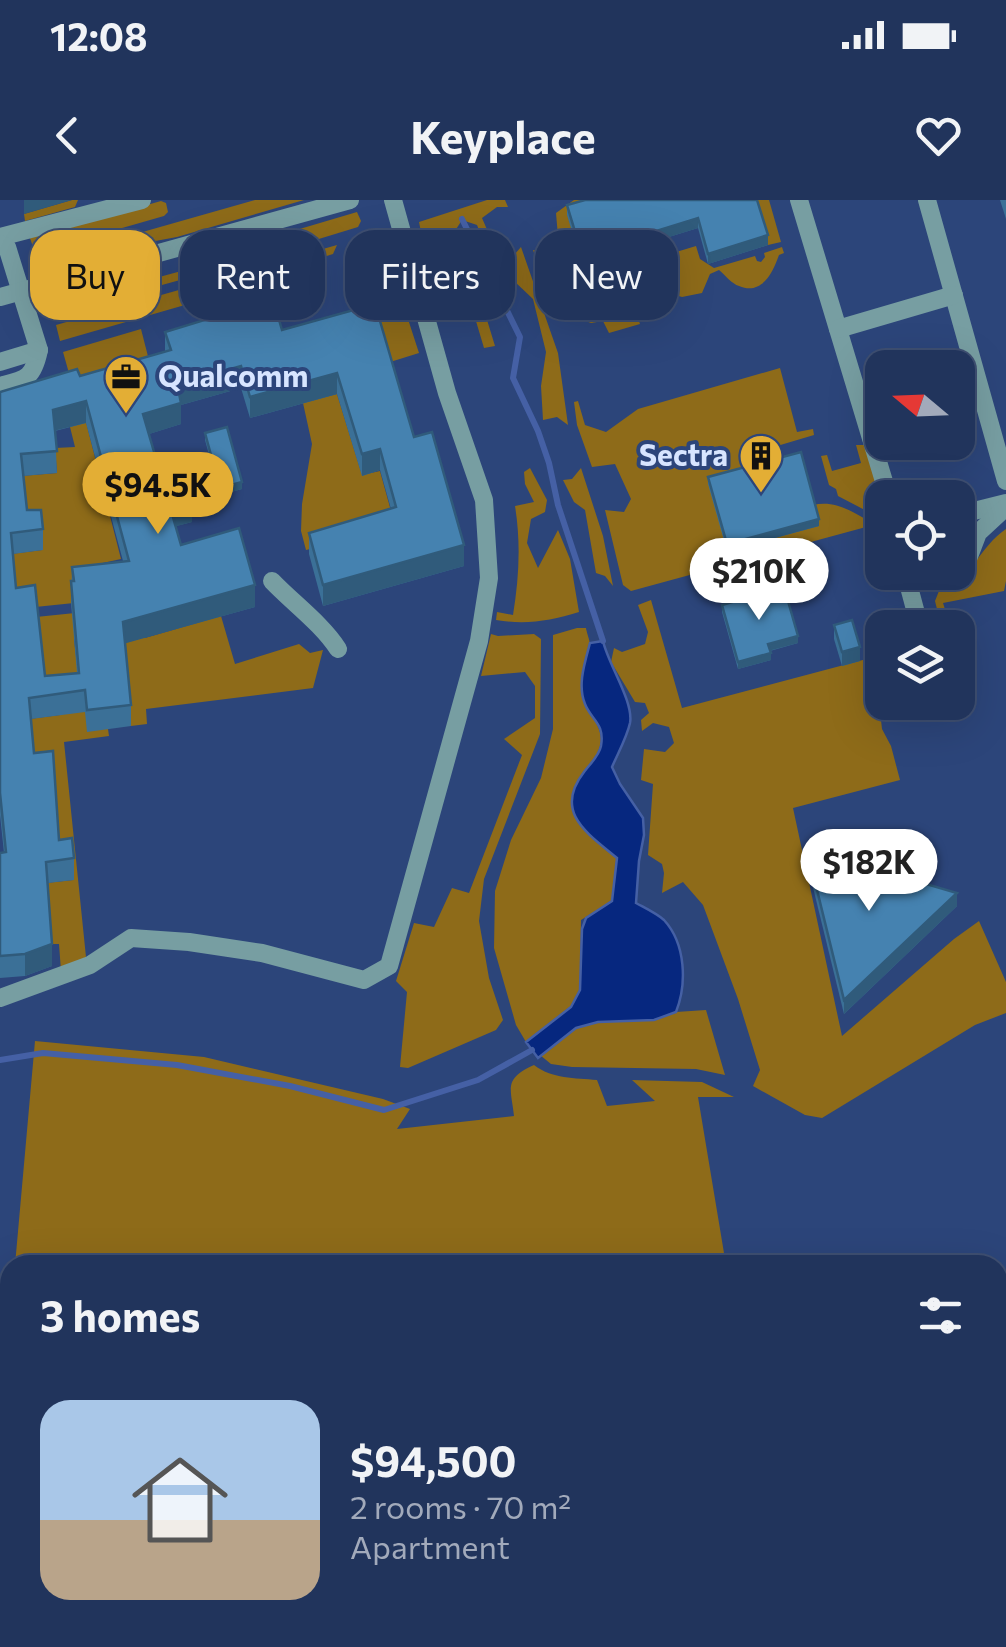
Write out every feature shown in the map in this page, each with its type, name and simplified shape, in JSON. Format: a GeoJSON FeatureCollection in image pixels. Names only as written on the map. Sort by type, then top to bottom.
{"type":"FeatureCollection","features":[{"type":"Feature","properties":{"kind":"street"},"geometry":{"type":"LineString","coordinates":[[0,241],[142,200]]}},
{"type":"Feature","properties":{"kind":"street"},"geometry":{"type":"LineString","coordinates":[[0,297],[350,200]]}},
{"type":"Feature","properties":{"kind":"street"},"geometry":{"type":"LineString","coordinates":[[0,998],[90,965],[132,938],[262,953],[364,980],[389,966],[479,641],[489,578],[484,500],[446,393],[393,200]]}},
{"type":"Feature","properties":{"kind":"street"},"geometry":{"type":"LineString","coordinates":[[799,200],[884,480]]}},
{"type":"Feature","properties":{"kind":"street"},"geometry":{"type":"LineString","coordinates":[[927,200],[1006,481]]}},
{"type":"Feature","properties":{"kind":"street"},"geometry":{"type":"LineString","coordinates":[[0,241],[7,247],[39,350],[36,367],[27,379],[0,386]]}},
{"type":"Feature","properties":{"kind":"street"},"geometry":{"type":"LineString","coordinates":[[838,328],[954,295]]}},
{"type":"Feature","properties":{"kind":"street"},"geometry":{"type":"LineString","coordinates":[[0,362],[39,350]]}},
{"type":"Feature","properties":{"kind":"street"},"geometry":{"type":"LineString","coordinates":[[975,512],[1006,505]]}},
{"type":"Feature","properties":{"kind":"street"},"geometry":{"type":"LineString","coordinates":[[975,541],[1006,505]]}},
{"type":"Feature","properties":{"kind":"street"},"geometry":{"type":"LineString","coordinates":[[272,581],[327,632],[338,650]]}},
{"type":"Feature","properties":{"kind":"shaded area"},"geometry":{"type":"Polygon","coordinates":[[[78,200],[75,207],[25,221],[24,214],[78,200]]]}},
{"type":"Feature","properties":{"kind":"shaded area"},"geometry":{"type":"Polygon","coordinates":[[[255,200],[304,200],[201,230],[180,230],[177,237],[160,240],[160,230],[150,230],[255,200]]]}},
{"type":"Feature","properties":{"kind":"shaded area"},"geometry":{"type":"Polygon","coordinates":[[[487,200],[505,200],[508,207],[497,207],[482,218],[487,230],[479,230],[477,225],[462,220],[456,230],[421,230],[419,222],[487,200]]]}},
{"type":"Feature","properties":{"kind":"shaded area"},"geometry":{"type":"Polygon","coordinates":[[[574,200],[618,200],[609,230],[557,230],[556,213],[574,200]]]}},
{"type":"Feature","properties":{"kind":"shaded area"},"geometry":{"type":"Polygon","coordinates":[[[754,200],[769,200],[781,242],[768,245],[754,200]]]}},
{"type":"Feature","properties":{"kind":"shaded area"},"geometry":{"type":"Polygon","coordinates":[[[161,201],[166,203],[168,212],[115,230],[58,230],[161,201]]]}},
{"type":"Feature","properties":{"kind":"shaded area"},"geometry":{"type":"Polygon","coordinates":[[[357,212],[361,221],[358,227],[325,237],[325,230],[296,230],[357,212]]]}},
{"type":"Feature","properties":{"kind":"shaded area"},"geometry":{"type":"Polygon","coordinates":[[[337,245],[333,254],[325,257],[325,248],[337,245]]]}},
{"type":"Feature","properties":{"kind":"shaded area"},"geometry":{"type":"Polygon","coordinates":[[[696,246],[700,259],[714,268],[755,256],[761,262],[764,253],[782,247],[784,253],[779,255],[765,281],[754,288],[736,285],[719,270],[710,274],[702,293],[682,297],[678,296],[678,251],[696,246]]]}},
{"type":"Feature","properties":{"kind":"shaded area"},"geometry":{"type":"Polygon","coordinates":[[[521,247],[535,287],[535,307],[533,299],[515,282],[515,254],[521,247]]]}},
{"type":"Feature","properties":{"kind":"shaded area"},"geometry":{"type":"Polygon","coordinates":[[[180,271],[180,280],[160,286],[160,277],[180,271]]]}},
{"type":"Feature","properties":{"kind":"shaded area"},"geometry":{"type":"Polygon","coordinates":[[[180,290],[180,306],[160,312],[160,295],[180,290]]]}},
{"type":"Feature","properties":{"kind":"shaded area"},"geometry":{"type":"Polygon","coordinates":[[[74,320],[133,320],[60,341],[56,325],[74,320]]]}},
{"type":"Feature","properties":{"kind":"shaded area"},"geometry":{"type":"Polygon","coordinates":[[[370,320],[408,320],[419,353],[387,363],[370,320]]]}},
{"type":"Feature","properties":{"kind":"shaded area"},"geometry":{"type":"Polygon","coordinates":[[[476,320],[487,320],[495,346],[484,348],[476,320]]]}},
{"type":"Feature","properties":{"kind":"shaded area"},"geometry":{"type":"Polygon","coordinates":[[[538,320],[546,320],[558,353],[568,425],[557,417],[543,420],[541,386],[546,352],[538,320]]]}},
{"type":"Feature","properties":{"kind":"shaded area"},"geometry":{"type":"Polygon","coordinates":[[[583,320],[639,320],[640,324],[609,333],[603,321],[583,320]]]}},
{"type":"Feature","properties":{"kind":"shaded area"},"geometry":{"type":"Polygon","coordinates":[[[141,329],[153,376],[74,391],[63,352],[141,329]]]}},
{"type":"Feature","properties":{"kind":"shaded area"},"geometry":{"type":"Polygon","coordinates":[[[780,368],[797,432],[813,429],[814,435],[767,449],[771,467],[726,550],[818,526],[813,505],[842,507],[865,519],[865,527],[631,591],[623,585],[605,510],[624,512],[631,499],[615,464],[592,467],[577,425],[574,402],[578,401],[585,425],[606,432],[638,409],[780,368]]]}},
{"type":"Feature","properties":{"kind":"shaded area"},"geometry":{"type":"Polygon","coordinates":[[[337,394],[362,475],[380,471],[396,529],[306,550],[301,531],[302,504],[312,444],[303,403],[337,394]]]}},
{"type":"Feature","properties":{"kind":"shaded area"},"geometry":{"type":"Polygon","coordinates":[[[86,422],[121,559],[98,564],[104,585],[74,603],[16,609],[11,554],[42,550],[27,532],[21,476],[57,473],[55,448],[75,447],[70,427],[86,422]]]}},
{"type":"Feature","properties":{"kind":"shaded area"},"geometry":{"type":"Polygon","coordinates":[[[856,445],[865,445],[865,460],[871,460],[875,480],[865,480],[865,510],[838,496],[829,485],[821,456],[827,455],[832,471],[861,463],[856,445]]]}},
{"type":"Feature","properties":{"kind":"shaded area"},"geometry":{"type":"Polygon","coordinates":[[[530,468],[547,500],[545,512],[531,519],[527,543],[538,568],[558,530],[570,559],[579,612],[538,621],[496,620],[497,612],[513,615],[518,560],[515,506],[534,502],[525,484],[524,472],[530,468]]]}},
{"type":"Feature","properties":{"kind":"shaded area"},"geometry":{"type":"Polygon","coordinates":[[[581,468],[603,536],[613,586],[605,576],[596,573],[585,510],[574,502],[563,480],[572,479],[581,468]]]}},
{"type":"Feature","properties":{"kind":"shaded area"},"geometry":{"type":"Polygon","coordinates":[[[1006,529],[1004,591],[943,603],[945,610],[937,610],[935,601],[939,591],[975,590],[975,562],[1006,529]]]}},
{"type":"Feature","properties":{"kind":"shaded area"},"geometry":{"type":"Polygon","coordinates":[[[651,600],[682,708],[865,659],[865,720],[881,720],[900,780],[793,808],[842,1036],[979,921],[1006,982],[1006,1013],[975,1025],[822,1118],[805,1115],[753,1086],[760,1070],[703,905],[683,882],[662,893],[662,864],[648,855],[653,784],[641,780],[644,749],[665,752],[674,743],[669,727],[653,723],[642,731],[641,720],[649,713],[645,703],[635,702],[611,662],[614,648],[622,652],[645,644],[648,632],[638,605],[651,600]]]}},
{"type":"Feature","properties":{"kind":"shaded area"},"geometry":{"type":"Polygon","coordinates":[[[119,605],[145,638],[221,616],[235,664],[299,644],[310,653],[323,650],[313,688],[146,709],[147,724],[131,726],[119,605]]]}},
{"type":"Feature","properties":{"kind":"shaded area"},"geometry":{"type":"Polygon","coordinates":[[[75,613],[78,674],[109,736],[64,742],[86,957],[61,971],[59,944],[51,944],[46,883],[73,880],[59,861],[34,775],[29,719],[60,715],[45,698],[36,617],[75,613]]]}},
{"type":"Feature","properties":{"kind":"shaded area"},"geometry":{"type":"Polygon","coordinates":[[[586,628],[590,643],[582,682],[601,737],[594,759],[582,775],[594,840],[617,858],[612,901],[581,920],[580,990],[571,1007],[526,1042],[516,1025],[494,948],[495,891],[511,840],[541,778],[553,729],[553,635],[586,628]]]}},
{"type":"Feature","properties":{"kind":"shaded area"},"geometry":{"type":"Polygon","coordinates":[[[491,634],[534,634],[541,639],[540,734],[484,879],[479,921],[489,978],[503,1020],[496,1030],[408,1068],[400,1067],[407,992],[396,981],[414,923],[434,927],[452,888],[469,893],[522,755],[504,739],[535,718],[535,686],[525,672],[481,676],[491,634]]]}},
{"type":"Feature","properties":{"kind":"shaded area"},"geometry":{"type":"Polygon","coordinates":[[[603,641],[630,714],[627,734],[612,767],[643,818],[636,903],[661,917],[677,941],[682,989],[676,1012],[654,1020],[598,1022],[576,1028],[538,1058],[526,1042],[571,1007],[580,990],[582,929],[586,918],[612,901],[617,858],[578,821],[572,799],[575,786],[601,746],[601,732],[585,704],[582,681],[590,643],[603,641]]]}},
{"type":"Feature","properties":{"kind":"shaded area"},"geometry":{"type":"Polygon","coordinates":[[[706,1010],[725,1075],[696,1069],[572,1067],[551,1064],[540,1055],[576,1028],[598,1022],[653,1020],[676,1012],[706,1010]]]}},
{"type":"Feature","properties":{"kind":"shaded area"},"geometry":{"type":"Polygon","coordinates":[[[35,1041],[204,1057],[383,1099],[410,1109],[397,1129],[514,1116],[511,1085],[517,1075],[534,1065],[556,1075],[597,1080],[607,1106],[655,1101],[632,1080],[702,1082],[734,1097],[698,1097],[724,1255],[16,1255],[35,1041]]]}},
{"type":"Feature","properties":{"kind":"building"},"geometry":{"type":"Polygon","coordinates":[[[585,200],[757,200],[768,235],[708,254],[698,218],[659,230],[575,230],[567,205],[585,200]]]}},
{"type":"Feature","properties":{"kind":"building"},"geometry":{"type":"Polygon","coordinates":[[[345,312],[345,320],[380,320],[414,437],[432,432],[464,545],[323,585],[309,533],[396,507],[380,449],[362,454],[337,373],[250,397],[241,366],[177,384],[181,403],[143,414],[164,486],[186,480],[192,500],[170,507],[181,545],[239,528],[255,585],[123,622],[131,705],[87,710],[85,690],[29,698],[34,753],[53,751],[59,840],[72,838],[74,858],[46,862],[52,944],[25,954],[0,956],[0,853],[6,852],[0,793],[0,392],[77,369],[80,376],[171,350],[165,332],[204,320],[279,320],[282,330],[345,312]],[[86,401],[53,410],[57,451],[21,454],[27,510],[41,510],[43,529],[11,533],[16,588],[35,585],[45,676],[79,673],[72,567],[129,561],[86,401]]]}},
{"type":"Feature","properties":{"kind":"building"},"geometry":{"type":"Polygon","coordinates":[[[227,427],[242,482],[220,488],[205,433],[227,427]]]}},
{"type":"Feature","properties":{"kind":"building","name":"Sectra"},"geometry":{"type":"Polygon","coordinates":[[[801,452],[819,519],[727,544],[708,477],[801,452]]]}},
{"type":"Feature","properties":{"kind":"building"},"geometry":{"type":"Polygon","coordinates":[[[784,587],[798,636],[768,644],[771,653],[738,662],[722,605],[784,587]]]}},
{"type":"Feature","properties":{"kind":"building"},"geometry":{"type":"Polygon","coordinates":[[[852,620],[860,647],[842,652],[834,625],[852,620]]]}},
{"type":"Feature","properties":{"kind":"building"},"geometry":{"type":"Polygon","coordinates":[[[807,849],[957,893],[844,1000],[807,849]]]}},
{"type":"Feature","properties":{"kind":"waterway"},"geometry":{"type":"LineString","coordinates":[[462,219],[520,337],[513,378],[549,463],[558,505],[603,641]]}},
{"type":"Feature","properties":{"kind":"waterway"},"geometry":{"type":"LineString","coordinates":[[0,1060],[43,1053],[177,1065],[290,1086],[384,1110],[478,1080],[532,1050]]}},
{"type":"Feature","properties":{"kind":"place","name":"Qualcomm"},"geometry":{"type":"Point","coordinates":[126,415]}},
{"type":"Feature","properties":{"kind":"place","name":"Sectra"},"geometry":{"type":"Point","coordinates":[761,494]}}]}
